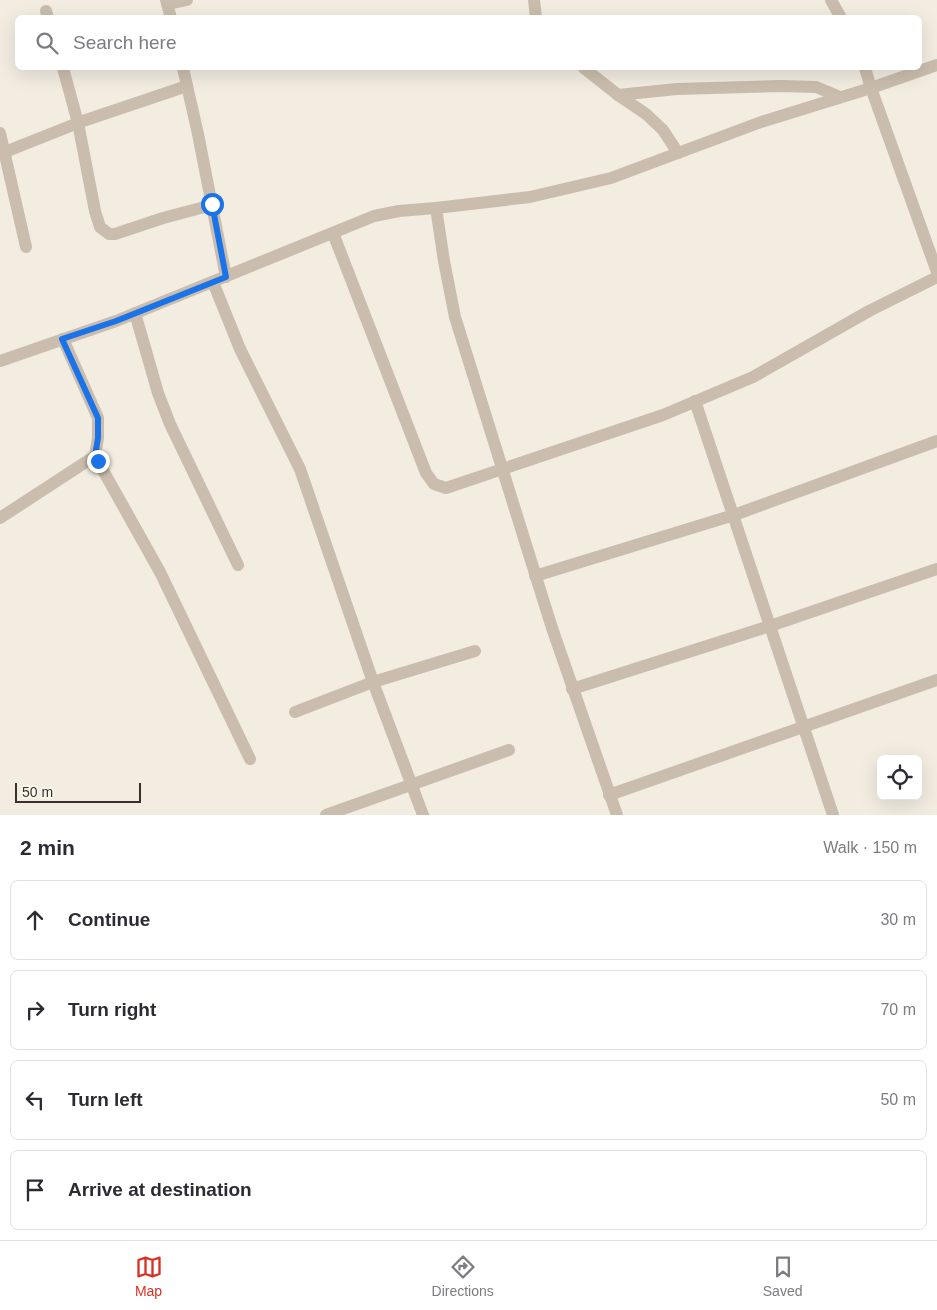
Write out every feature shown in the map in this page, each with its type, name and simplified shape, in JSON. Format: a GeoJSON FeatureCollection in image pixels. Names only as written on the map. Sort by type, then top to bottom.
{"type":"FeatureCollection","features":[{"type":"Feature","properties":{"kind":"street"},"geometry":{"type":"LineString","coordinates":[[170,15],[167,2],[186,0]]}},
{"type":"Feature","properties":{"kind":"street"},"geometry":{"type":"LineString","coordinates":[[534,0],[536,15]]}},
{"type":"Feature","properties":{"kind":"street"},"geometry":{"type":"LineString","coordinates":[[831,0],[839,15]]}},
{"type":"Feature","properties":{"kind":"street"},"geometry":{"type":"LineString","coordinates":[[0,361],[135,314],[374,216],[399,211],[530,197],[611,178],[761,122],[871,88],[937,65]]}},
{"type":"Feature","properties":{"kind":"street"},"geometry":{"type":"LineString","coordinates":[[64,70],[78,123],[95,211],[100,227],[105,232],[115,234],[212,204]]}},
{"type":"Feature","properties":{"kind":"street"},"geometry":{"type":"LineString","coordinates":[[183,70],[226,277]]}},
{"type":"Feature","properties":{"kind":"street"},"geometry":{"type":"LineString","coordinates":[[587,70],[646,114],[663,130],[678,153]]}},
{"type":"Feature","properties":{"kind":"street"},"geometry":{"type":"LineString","coordinates":[[866,70],[937,272]]}},
{"type":"Feature","properties":{"kind":"street"},"geometry":{"type":"LineString","coordinates":[[2,153],[78,123],[187,86]]}},
{"type":"Feature","properties":{"kind":"street"},"geometry":{"type":"LineString","coordinates":[[618,95],[677,89],[781,86],[816,87],[840,97]]}},
{"type":"Feature","properties":{"kind":"street"},"geometry":{"type":"LineString","coordinates":[[0,133],[2,153],[26,247]]}},
{"type":"Feature","properties":{"kind":"street"},"geometry":{"type":"LineString","coordinates":[[436,208],[455,317],[535,576],[616,815]]}},
{"type":"Feature","properties":{"kind":"street"},"geometry":{"type":"LineString","coordinates":[[333,233],[426,474],[434,484],[446,488],[663,415],[753,376],[937,278]]}},
{"type":"Feature","properties":{"kind":"street"},"geometry":{"type":"LineString","coordinates":[[213,282],[240,349],[300,469],[373,682],[423,815]]}},
{"type":"Feature","properties":{"kind":"street"},"geometry":{"type":"LineString","coordinates":[[135,314],[158,393],[170,424],[238,565]]}},
{"type":"Feature","properties":{"kind":"street"},"geometry":{"type":"LineString","coordinates":[[62,339],[98,418],[98,438],[95,456],[160,572],[250,759]]}},
{"type":"Feature","properties":{"kind":"street"},"geometry":{"type":"LineString","coordinates":[[695,401],[833,815]]}},
{"type":"Feature","properties":{"kind":"street"},"geometry":{"type":"LineString","coordinates":[[535,576],[734,515],[937,441]]}},
{"type":"Feature","properties":{"kind":"street"},"geometry":{"type":"LineString","coordinates":[[0,518],[95,456]]}},
{"type":"Feature","properties":{"kind":"street"},"geometry":{"type":"LineString","coordinates":[[572,689],[770,626],[937,569]]}},
{"type":"Feature","properties":{"kind":"street"},"geometry":{"type":"LineString","coordinates":[[295,712],[373,682],[475,651]]}},
{"type":"Feature","properties":{"kind":"street"},"geometry":{"type":"LineString","coordinates":[[609,795],[937,680]]}},
{"type":"Feature","properties":{"kind":"street"},"geometry":{"type":"LineString","coordinates":[[326,815],[508,750]]}},
{"type":"Feature","properties":{"kind":"route"},"geometry":{"type":"LineString","coordinates":[[98,461],[95,456],[98,438],[98,418],[86,388],[62,339],[116,321],[226,277],[212,204]]}}]}
